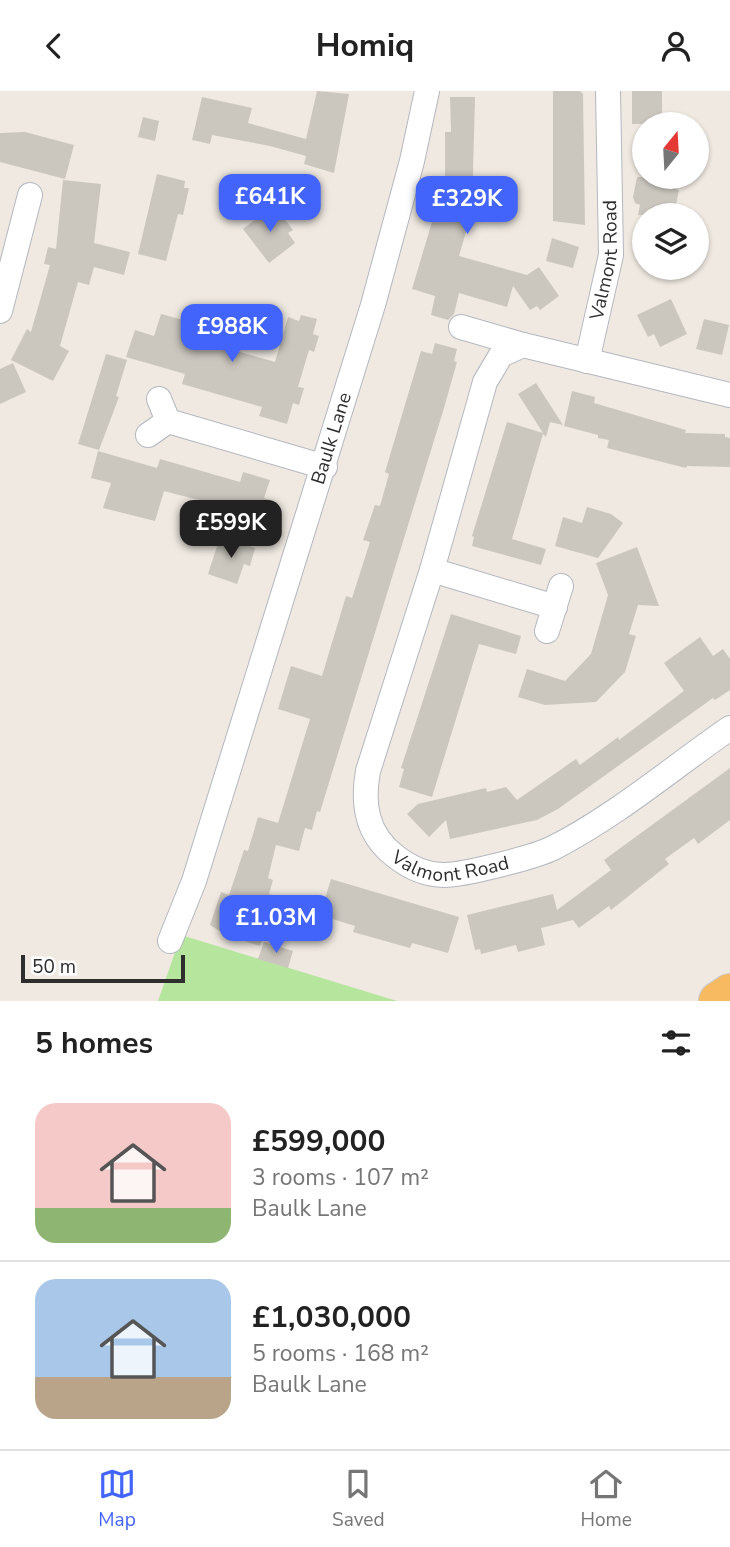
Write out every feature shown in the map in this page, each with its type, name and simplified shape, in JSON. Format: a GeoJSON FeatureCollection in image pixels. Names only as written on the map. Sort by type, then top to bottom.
{"type":"FeatureCollection","features":[{"type":"Feature","properties":{"kind":"highway"},"geometry":{"type":"LineString","coordinates":[[718,1001],[730,993]]}},
{"type":"Feature","properties":{"kind":"street","name":"Baulk Lane"},"geometry":{"type":"LineString","coordinates":[[170,941],[194,881],[325,467],[409,172],[427,91]]}},
{"type":"Feature","properties":{"kind":"street","name":"Valmont Road"},"geometry":{"type":"LineString","coordinates":[[587,361],[611,255],[608,91]]}},
{"type":"Feature","properties":{"kind":"street"},"geometry":{"type":"LineString","coordinates":[[0,311],[12,220],[30,195]]}},
{"type":"Feature","properties":{"kind":"street"},"geometry":{"type":"LineString","coordinates":[[461,327],[523,345],[730,395]]}},
{"type":"Feature","properties":{"kind":"street","name":"Valmont Road"},"geometry":{"type":"LineString","coordinates":[[523,345],[501,355],[485,382],[432,570],[368,771],[364,793],[366,820],[386,849],[411,868],[444,875],[550,850],[589,827],[730,728]]}},
{"type":"Feature","properties":{"kind":"street"},"geometry":{"type":"LineString","coordinates":[[158,418],[325,467]]}},
{"type":"Feature","properties":{"kind":"street"},"geometry":{"type":"LineString","coordinates":[[432,570],[554,608]]}},
{"type":"Feature","properties":{"kind":"green space"},"geometry":{"type":"Polygon","coordinates":[[[181,935],[397,1001],[158,1001],[181,935]]]}},
{"type":"Feature","properties":{"kind":"building"},"geometry":{"type":"Polygon","coordinates":[[[317,91],[349,94],[334,173],[304,164],[306,156],[270,146],[212,135],[210,144],[192,140],[202,97],[252,108],[248,123],[306,139],[317,91]]]}},
{"type":"Feature","properties":{"kind":"building"},"geometry":{"type":"Polygon","coordinates":[[[553,91],[580,91],[583,94],[585,225],[553,221],[553,91]]]}},
{"type":"Feature","properties":{"kind":"building"},"geometry":{"type":"Polygon","coordinates":[[[632,91],[662,91],[662,112],[632,112],[632,91]]]}},
{"type":"Feature","properties":{"kind":"building"},"geometry":{"type":"Polygon","coordinates":[[[450,97],[475,97],[472,211],[459,256],[527,275],[539,267],[559,296],[540,310],[537,306],[530,310],[513,286],[507,307],[459,293],[454,314],[448,320],[431,315],[435,296],[412,289],[445,178],[445,132],[451,132],[450,97]]]}},
{"type":"Feature","properties":{"kind":"building"},"geometry":{"type":"Polygon","coordinates":[[[143,117],[159,121],[155,141],[138,137],[143,117]]]}},
{"type":"Feature","properties":{"kind":"building"},"geometry":{"type":"Polygon","coordinates":[[[25,132],[74,145],[65,179],[0,162],[0,133],[25,132]]]}},
{"type":"Feature","properties":{"kind":"building"},"geometry":{"type":"Polygon","coordinates":[[[157,174],[185,181],[184,188],[189,188],[183,215],[178,214],[166,261],[138,254],[157,174]]]}},
{"type":"Feature","properties":{"kind":"building"},"geometry":{"type":"Polygon","coordinates":[[[229,178],[251,183],[246,204],[224,198],[229,178]]]}},
{"type":"Feature","properties":{"kind":"building"},"geometry":{"type":"Polygon","coordinates":[[[63,180],[101,184],[94,243],[130,252],[124,275],[94,267],[89,285],[78,282],[60,346],[69,351],[53,381],[11,360],[27,329],[31,332],[50,265],[44,264],[48,247],[56,249],[63,180]]]}},
{"type":"Feature","properties":{"kind":"building"},"geometry":{"type":"Polygon","coordinates":[[[635,189],[679,190],[676,203],[635,203],[635,189]]]}},
{"type":"Feature","properties":{"kind":"building"},"geometry":{"type":"Polygon","coordinates":[[[274,205],[293,230],[288,233],[295,243],[269,263],[243,229],[274,205]]]}},
{"type":"Feature","properties":{"kind":"building"},"geometry":{"type":"Polygon","coordinates":[[[552,238],[579,247],[573,268],[546,261],[552,238]]]}},
{"type":"Feature","properties":{"kind":"building"},"geometry":{"type":"Polygon","coordinates":[[[671,299],[687,334],[660,347],[654,334],[648,337],[637,315],[671,299]]]}},
{"type":"Feature","properties":{"kind":"building"},"geometry":{"type":"Polygon","coordinates":[[[161,314],[198,324],[195,336],[223,344],[222,347],[275,362],[288,317],[299,321],[301,315],[317,319],[313,334],[319,336],[314,352],[309,350],[298,387],[304,388],[299,405],[293,403],[287,424],[259,416],[262,407],[182,384],[185,374],[126,357],[135,330],[154,336],[161,314]]]}},
{"type":"Feature","properties":{"kind":"building"},"geometry":{"type":"Polygon","coordinates":[[[704,319],[729,325],[722,355],[696,349],[704,319]]]}},
{"type":"Feature","properties":{"kind":"building"},"geometry":{"type":"Polygon","coordinates":[[[435,343],[457,349],[454,361],[457,362],[444,408],[320,812],[317,811],[312,830],[305,828],[299,851],[276,845],[268,878],[273,880],[269,894],[276,896],[260,946],[226,935],[210,925],[221,892],[229,895],[244,850],[248,851],[258,817],[278,823],[310,719],[278,709],[291,666],[322,676],[346,596],[352,598],[370,542],[363,540],[375,505],[380,506],[389,474],[385,472],[421,351],[432,354],[435,343]]]}},
{"type":"Feature","properties":{"kind":"building"},"geometry":{"type":"Polygon","coordinates":[[[106,354],[127,360],[116,396],[119,397],[99,450],[78,444],[106,354]]]}},
{"type":"Feature","properties":{"kind":"building"},"geometry":{"type":"Polygon","coordinates":[[[13,363],[26,392],[0,404],[0,369],[13,363]]]}},
{"type":"Feature","properties":{"kind":"building"},"geometry":{"type":"Polygon","coordinates":[[[536,383],[563,425],[550,422],[546,437],[543,434],[512,539],[546,549],[541,565],[472,546],[472,536],[507,422],[543,433],[518,394],[536,383]]]}},
{"type":"Feature","properties":{"kind":"building"},"geometry":{"type":"Polygon","coordinates":[[[572,391],[595,397],[594,403],[686,430],[685,433],[725,434],[725,437],[730,438],[730,467],[686,468],[607,448],[609,440],[564,426],[572,391]]]}},
{"type":"Feature","properties":{"kind":"building"},"geometry":{"type":"Polygon","coordinates":[[[98,451],[157,468],[160,459],[240,482],[243,472],[270,480],[264,498],[270,500],[265,517],[164,491],[155,521],[103,508],[111,483],[91,478],[98,451]]]}},
{"type":"Feature","properties":{"kind":"building"},"geometry":{"type":"Polygon","coordinates":[[[587,507],[611,514],[623,523],[598,558],[555,546],[563,517],[582,523],[587,507]]]}},
{"type":"Feature","properties":{"kind":"building"},"geometry":{"type":"Polygon","coordinates":[[[220,537],[255,548],[250,566],[244,564],[237,584],[208,574],[220,537]]]}},
{"type":"Feature","properties":{"kind":"building"},"geometry":{"type":"Polygon","coordinates":[[[637,547],[659,606],[638,605],[629,634],[636,636],[625,672],[596,702],[545,705],[518,697],[527,669],[565,681],[591,654],[608,595],[596,563],[637,547]]]}},
{"type":"Feature","properties":{"kind":"building"},"geometry":{"type":"Polygon","coordinates":[[[451,614],[521,636],[516,654],[479,644],[432,797],[399,787],[404,769],[401,768],[451,614]]]}},
{"type":"Feature","properties":{"kind":"building"},"geometry":{"type":"Polygon","coordinates":[[[700,637],[713,656],[723,649],[730,659],[730,690],[715,700],[713,698],[558,809],[537,820],[450,839],[446,820],[429,837],[407,814],[418,804],[486,788],[487,792],[506,787],[517,800],[576,759],[580,765],[618,737],[619,740],[684,691],[664,663],[700,637]]]}},
{"type":"Feature","properties":{"kind":"building"},"geometry":{"type":"Polygon","coordinates":[[[730,768],[730,820],[698,844],[694,838],[665,859],[669,864],[611,910],[609,906],[579,928],[573,920],[541,928],[545,945],[518,952],[516,945],[481,954],[480,949],[475,950],[467,915],[553,894],[557,910],[611,870],[604,860],[730,768]]]}},
{"type":"Feature","properties":{"kind":"building"},"geometry":{"type":"Polygon","coordinates":[[[331,879],[459,917],[448,953],[412,943],[410,948],[353,932],[355,926],[320,915],[331,879]]]}},
{"type":"Feature","properties":{"kind":"building"},"geometry":{"type":"Polygon","coordinates":[[[264,942],[293,951],[288,968],[258,959],[264,942]]]}}]}
